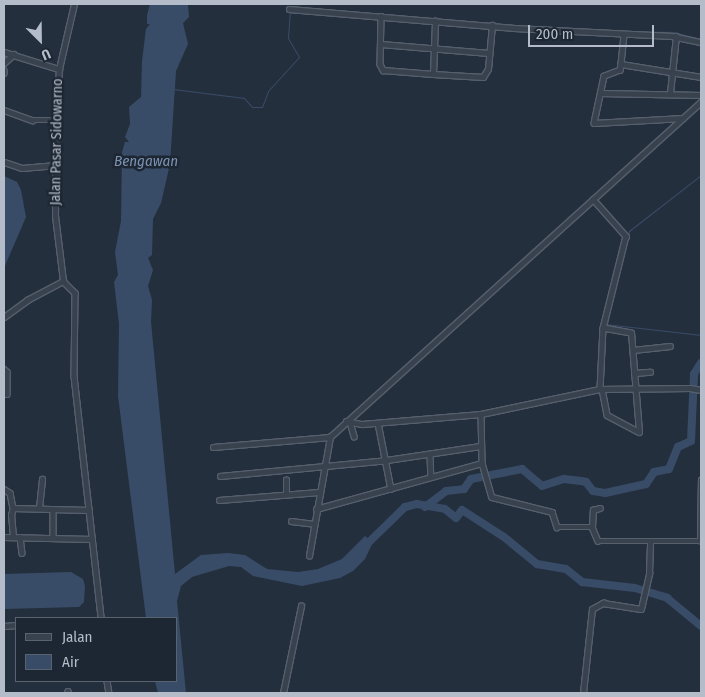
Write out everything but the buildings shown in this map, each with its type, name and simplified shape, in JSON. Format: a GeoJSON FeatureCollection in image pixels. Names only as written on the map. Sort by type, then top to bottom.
{"type":"FeatureCollection","features":[{"type":"Feature","properties":{"kind":"street","name":"Jalan Pasar Sidowarno"},"geometry":{"type":"LineString","coordinates":[[63,282],[55,216],[56,120],[59,69],[74,4]]}},
{"type":"Feature","properties":{"kind":"street"},"geometry":{"type":"LineString","coordinates":[[288,9],[624,35],[676,36],[701,42]]}},
{"type":"Feature","properties":{"kind":"street"},"geometry":{"type":"LineString","coordinates":[[381,16],[383,70],[483,77],[488,69],[492,25]]}},
{"type":"Feature","properties":{"kind":"street"},"geometry":{"type":"LineString","coordinates":[[433,74],[435,21]]}},
{"type":"Feature","properties":{"kind":"street"},"geometry":{"type":"LineString","coordinates":[[624,35],[621,64],[618,71],[606,73],[600,92],[595,123],[683,118]]}},
{"type":"Feature","properties":{"kind":"street"},"geometry":{"type":"LineString","coordinates":[[670,92],[676,36]]}},
{"type":"Feature","properties":{"kind":"street"},"geometry":{"type":"LineString","coordinates":[[381,44],[489,53]]}},
{"type":"Feature","properties":{"kind":"street"},"geometry":{"type":"LineString","coordinates":[[4,52],[59,69]]}},
{"type":"Feature","properties":{"kind":"street"},"geometry":{"type":"LineString","coordinates":[[4,63],[14,54]]}},
{"type":"Feature","properties":{"kind":"street"},"geometry":{"type":"LineString","coordinates":[[621,64],[701,77]]}},
{"type":"Feature","properties":{"kind":"street"},"geometry":{"type":"LineString","coordinates":[[600,92],[670,92],[701,95]]}},
{"type":"Feature","properties":{"kind":"street"},"geometry":{"type":"LineString","coordinates":[[213,448],[330,437],[701,102]]}},
{"type":"Feature","properties":{"kind":"street"},"geometry":{"type":"LineString","coordinates":[[4,110],[32,120],[56,120]]}},
{"type":"Feature","properties":{"kind":"street"},"geometry":{"type":"LineString","coordinates":[[4,162],[22,168],[56,165]]}},
{"type":"Feature","properties":{"kind":"street"},"geometry":{"type":"LineString","coordinates":[[593,199],[626,236],[605,328],[601,389],[606,415],[639,432],[631,333],[605,328]]}},
{"type":"Feature","properties":{"kind":"street"},"geometry":{"type":"LineString","coordinates":[[4,318],[27,300],[63,282],[75,293],[74,376],[101,617]]}},
{"type":"Feature","properties":{"kind":"street"},"geometry":{"type":"LineString","coordinates":[[633,350],[670,346]]}},
{"type":"Feature","properties":{"kind":"street"},"geometry":{"type":"LineString","coordinates":[[4,369],[7,372],[7,394]]}},
{"type":"Feature","properties":{"kind":"street"},"geometry":{"type":"LineString","coordinates":[[634,373],[650,372]]}},
{"type":"Feature","properties":{"kind":"street"},"geometry":{"type":"LineString","coordinates":[[348,422],[378,423],[481,414],[601,389],[690,388],[700,390]]}},
{"type":"Feature","properties":{"kind":"street"},"geometry":{"type":"LineString","coordinates":[[481,414],[480,446],[482,463],[492,497],[552,512],[557,527],[592,527]]}},
{"type":"Feature","properties":{"kind":"street"},"geometry":{"type":"LineString","coordinates":[[348,422],[354,436]]}},
{"type":"Feature","properties":{"kind":"street"},"geometry":{"type":"LineString","coordinates":[[378,423],[391,489]]}},
{"type":"Feature","properties":{"kind":"street"},"geometry":{"type":"LineString","coordinates":[[309,556],[318,492],[330,437]]}},
{"type":"Feature","properties":{"kind":"street"},"geometry":{"type":"LineString","coordinates":[[220,476],[384,460],[480,446]]}},
{"type":"Feature","properties":{"kind":"street"},"geometry":{"type":"LineString","coordinates":[[430,454],[431,477]]}},
{"type":"Feature","properties":{"kind":"street"},"geometry":{"type":"LineString","coordinates":[[316,509],[482,463]]}},
{"type":"Feature","properties":{"kind":"street"},"geometry":{"type":"LineString","coordinates":[[39,508],[42,479]]}},
{"type":"Feature","properties":{"kind":"street"},"geometry":{"type":"LineString","coordinates":[[286,480],[286,494]]}},
{"type":"Feature","properties":{"kind":"street"},"geometry":{"type":"LineString","coordinates":[[600,508],[593,510],[592,527],[598,542],[700,541],[701,480]]}},
{"type":"Feature","properties":{"kind":"street"},"geometry":{"type":"LineString","coordinates":[[4,489],[12,496],[12,536]]}},
{"type":"Feature","properties":{"kind":"street"},"geometry":{"type":"LineString","coordinates":[[219,500],[318,492]]}},
{"type":"Feature","properties":{"kind":"street"},"geometry":{"type":"LineString","coordinates":[[13,508],[89,510]]}},
{"type":"Feature","properties":{"kind":"street"},"geometry":{"type":"LineString","coordinates":[[53,509],[53,537]]}},
{"type":"Feature","properties":{"kind":"street"},"geometry":{"type":"LineString","coordinates":[[291,521],[314,524]]}},
{"type":"Feature","properties":{"kind":"street"},"geometry":{"type":"LineString","coordinates":[[4,537],[92,539]]}},
{"type":"Feature","properties":{"kind":"street"},"geometry":{"type":"LineString","coordinates":[[20,537],[22,553]]}},
{"type":"Feature","properties":{"kind":"street"},"geometry":{"type":"LineString","coordinates":[[584,693],[592,609],[603,603],[639,610],[646,587],[650,542]]}},
{"type":"Feature","properties":{"kind":"street"},"geometry":{"type":"LineString","coordinates":[[283,693],[301,606]]}},
{"type":"Feature","properties":{"kind":"water","name":"Bengawan"},"geometry":{"type":"Polygon","coordinates":[[[150,4],[188,5],[189,17],[183,23],[188,44],[176,71],[170,164],[161,203],[153,219],[152,255],[148,258],[153,270],[148,286],[152,300],[151,322],[175,574],[201,555],[228,553],[245,555],[267,569],[298,572],[318,569],[342,559],[365,536],[373,542],[365,559],[353,571],[340,578],[302,586],[253,576],[241,567],[229,566],[192,577],[181,586],[177,601],[186,693],[158,693],[155,682],[178,682],[178,617],[146,617],[118,396],[119,324],[114,282],[118,275],[115,252],[121,221],[122,152],[125,142],[129,142],[125,137],[130,124],[129,107],[141,97],[142,61],[146,29],[150,24],[147,24],[150,4]]]}},
{"type":"Feature","properties":{"kind":"water"},"geometry":{"type":"Polygon","coordinates":[[[4,176],[17,182],[21,190],[26,217],[4,268],[4,176]]]}},
{"type":"Feature","properties":{"kind":"water"},"geometry":{"type":"Polygon","coordinates":[[[71,572],[83,579],[85,586],[84,602],[79,607],[4,609],[4,574],[71,572]]]}},
{"type":"Feature","properties":{"kind":"waterway"},"geometry":{"type":"LineString","coordinates":[[173,89],[244,98],[252,107],[262,107],[268,91],[299,57],[288,38],[290,12]]}},
{"type":"Feature","properties":{"kind":"waterway"},"geometry":{"type":"LineString","coordinates":[[621,31],[673,32],[701,39]]}},
{"type":"Feature","properties":{"kind":"waterway"},"geometry":{"type":"LineString","coordinates":[[681,116],[701,99]]}},
{"type":"Feature","properties":{"kind":"waterway"},"geometry":{"type":"LineString","coordinates":[[628,236],[629,231],[701,175]]}},
{"type":"Feature","properties":{"kind":"waterway"},"geometry":{"type":"LineString","coordinates":[[611,304],[620,269]]}},
{"type":"Feature","properties":{"kind":"waterway"},"geometry":{"type":"LineString","coordinates":[[605,324],[701,335]]}},
{"type":"Feature","properties":{"kind":"waterway"},"geometry":{"type":"LineString","coordinates":[[425,507],[446,491],[464,489],[471,479],[522,469],[542,486],[564,479],[586,482],[593,491],[605,493],[646,484],[654,472],[669,469],[678,447],[691,441],[694,374],[701,363]]}},
{"type":"Feature","properties":{"kind":"waterway"},"geometry":{"type":"LineString","coordinates":[[364,547],[405,507],[417,504],[445,509],[456,518],[462,510],[504,537],[537,564],[566,569],[582,582],[635,588],[667,598],[701,626]]}}]}
